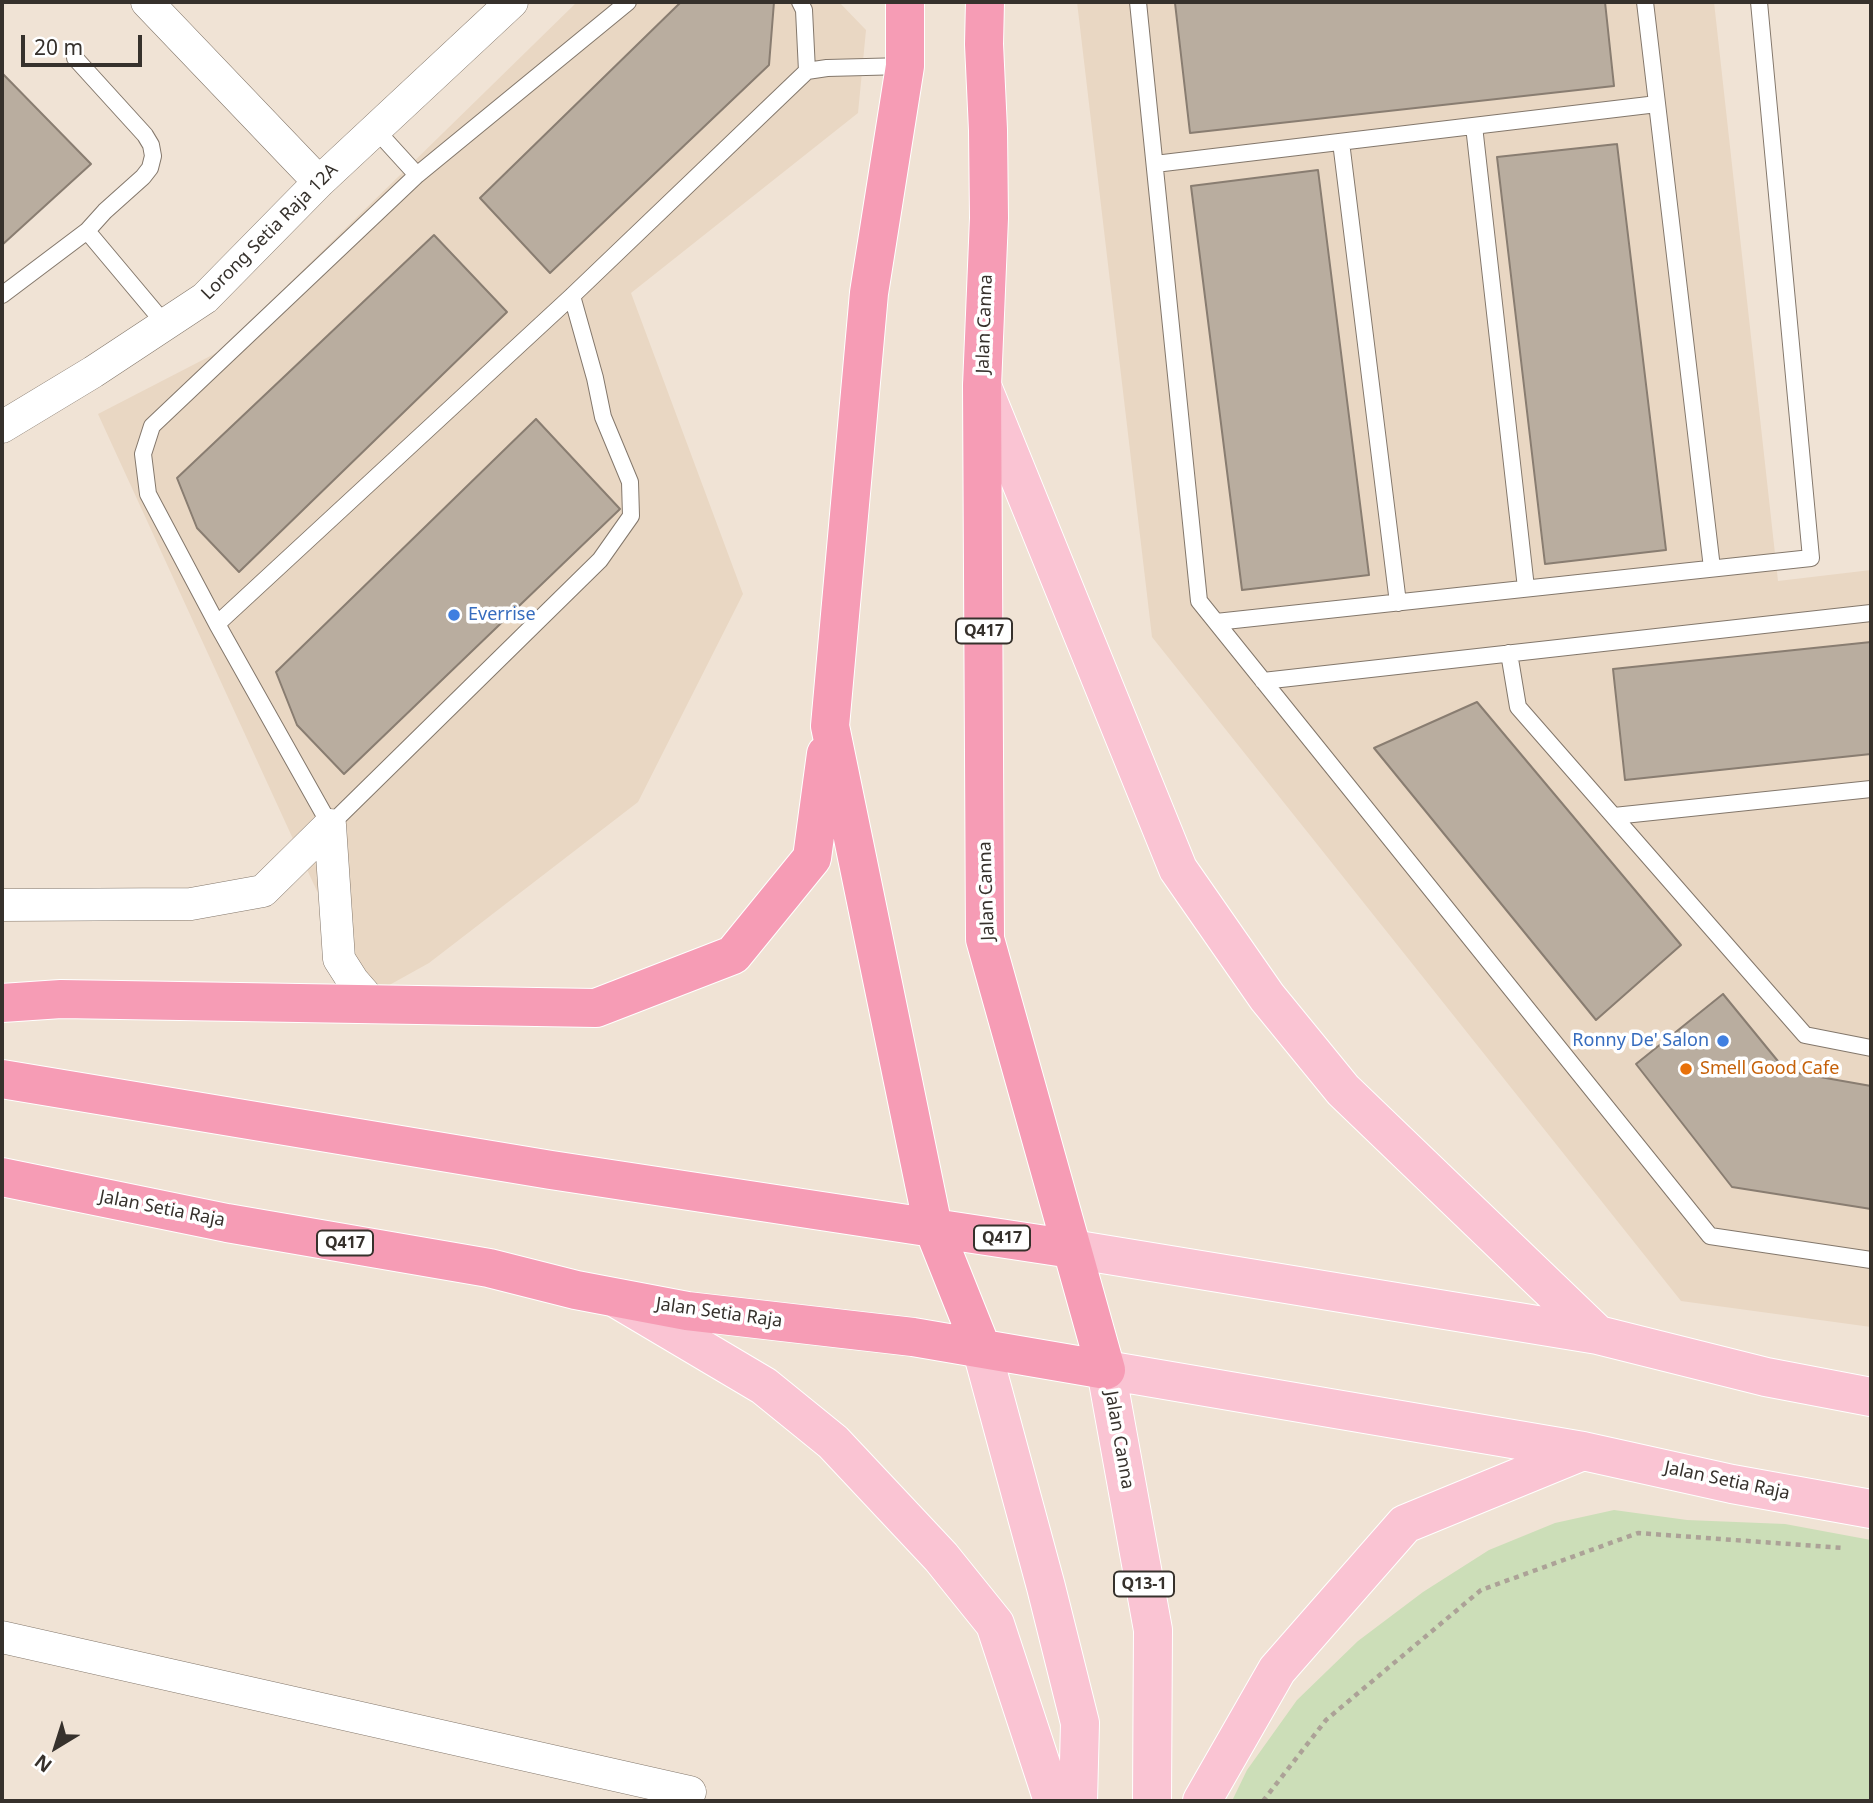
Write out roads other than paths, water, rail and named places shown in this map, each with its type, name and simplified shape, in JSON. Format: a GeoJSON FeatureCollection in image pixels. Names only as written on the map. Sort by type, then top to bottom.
{"type":"FeatureCollection","features":[{"type":"Feature","properties":{"kind":"highway"},"geometry":{"type":"LineString","coordinates":[[2,1003],[61,999],[596,1008],[733,955],[812,858],[830,726],[869,293],[905,66],[905,2]]}},
{"type":"Feature","properties":{"kind":"highway","name":"Jalan Canna"},"geometry":{"type":"LineString","coordinates":[[985,2],[989,218],[982,386],[985,939],[1107,1370]]}},
{"type":"Feature","properties":{"kind":"highway"},"geometry":{"type":"LineString","coordinates":[[830,726],[933,1227],[981,1347]]}},
{"type":"Feature","properties":{"kind":"highway","name":"Q417"},"geometry":{"type":"LineString","coordinates":[[2,1079],[551,1170],[1072,1249]]}},
{"type":"Feature","properties":{"kind":"highway","name":"Jalan Setia Raja"},"geometry":{"type":"LineString","coordinates":[[2,1177],[227,1223],[489,1268],[687,1311],[981,1347]]}},
{"type":"Feature","properties":{"kind":"highway","name":"Q417"},"geometry":{"type":"LineString","coordinates":[[981,1347],[1107,1370]]}},
{"type":"Feature","properties":{"kind":"main road"},"geometry":{"type":"LineString","coordinates":[[982,386],[1178,869],[1267,997],[1343,1090],[1598,1335]]}},
{"type":"Feature","properties":{"kind":"main road"},"geometry":{"type":"LineString","coordinates":[[1072,1249],[1598,1335],[1766,1377],[1871,1397]]}},
{"type":"Feature","properties":{"kind":"main road"},"geometry":{"type":"LineString","coordinates":[[615,1297],[764,1386],[833,1442],[941,1557],[995,1624],[1053,1801]]}},
{"type":"Feature","properties":{"kind":"main road"},"geometry":{"type":"LineString","coordinates":[[981,1347],[1080,1723],[1078,1801]]}},
{"type":"Feature","properties":{"kind":"main road","name":"Jalan Setia Raja"},"geometry":{"type":"LineString","coordinates":[[1107,1370],[1583,1451],[1732,1484],[1871,1509]]}},
{"type":"Feature","properties":{"kind":"main road","name":"Jalan Canna"},"geometry":{"type":"LineString","coordinates":[[1107,1370],[1153,1630],[1152,1801]]}},
{"type":"Feature","properties":{"kind":"main road"},"geometry":{"type":"LineString","coordinates":[[1202,1801],[1277,1670],[1405,1524],[1583,1451]]}},
{"type":"Feature","properties":{"kind":"street"},"geometry":{"type":"LineString","coordinates":[[147,2],[318,182]]}},
{"type":"Feature","properties":{"kind":"street","name":"Lorong Setia Raja 12A"},"geometry":{"type":"LineString","coordinates":[[2,427],[93,372],[205,298],[318,182],[512,2]]}},
{"type":"Feature","properties":{"kind":"street"},"geometry":{"type":"LineString","coordinates":[[2,905],[191,904],[263,891],[330,825]]}},
{"type":"Feature","properties":{"kind":"street"},"geometry":{"type":"LineString","coordinates":[[330,825],[339,959],[373,1004]]}},
{"type":"Feature","properties":{"kind":"street"},"geometry":{"type":"LineString","coordinates":[[2,1637],[690,1792]]}},
{"type":"Feature","properties":{"kind":"lane"},"geometry":{"type":"LineString","coordinates":[[572,296],[603,417],[629,482],[631,516],[600,560],[330,825],[217,624],[148,494],[143,454],[152,426],[417,175],[628,2]]}},
{"type":"Feature","properties":{"kind":"lane"},"geometry":{"type":"LineString","coordinates":[[800,2],[804,10],[807,71]]}},
{"type":"Feature","properties":{"kind":"lane"},"geometry":{"type":"LineString","coordinates":[[1139,2],[1199,601],[1710,1236],[1871,1260]]}},
{"type":"Feature","properties":{"kind":"lane"},"geometry":{"type":"LineString","coordinates":[[1645,2],[1712,568]]}},
{"type":"Feature","properties":{"kind":"lane"},"geometry":{"type":"LineString","coordinates":[[1216,622],[1811,558],[1759,2]]}},
{"type":"Feature","properties":{"kind":"lane"},"geometry":{"type":"LineString","coordinates":[[2,295],[88,231],[150,167],[153,156],[145,135],[75,58]]}},
{"type":"Feature","properties":{"kind":"lane"},"geometry":{"type":"LineString","coordinates":[[217,624],[572,296],[807,71],[905,66]]}},
{"type":"Feature","properties":{"kind":"lane"},"geometry":{"type":"LineString","coordinates":[[1155,164],[1657,104]]}},
{"type":"Feature","properties":{"kind":"lane"},"geometry":{"type":"LineString","coordinates":[[1474,126],[1527,588]]}},
{"type":"Feature","properties":{"kind":"lane"},"geometry":{"type":"LineString","coordinates":[[376,130],[417,175]]}},
{"type":"Feature","properties":{"kind":"lane"},"geometry":{"type":"LineString","coordinates":[[1341,142],[1398,603]]}},
{"type":"Feature","properties":{"kind":"lane"},"geometry":{"type":"LineString","coordinates":[[88,231],[165,324]]}},
{"type":"Feature","properties":{"kind":"lane"},"geometry":{"type":"LineString","coordinates":[[1263,681],[1871,612]]}},
{"type":"Feature","properties":{"kind":"lane"},"geometry":{"type":"LineString","coordinates":[[1509,653],[1518,707],[1805,1035],[1871,1048]]}},
{"type":"Feature","properties":{"kind":"lane"},"geometry":{"type":"LineString","coordinates":[[1614,816],[1871,789]]}},
{"type":"Feature","properties":{"kind":"place","name":"Everrise"},"geometry":{"type":"Point","coordinates":[454,615]}},
{"type":"Feature","properties":{"kind":"place","name":"Ronny De' Salon"},"geometry":{"type":"Point","coordinates":[1723,1041]}},
{"type":"Feature","properties":{"kind":"place","name":"Smell Good Cafe"},"geometry":{"type":"Point","coordinates":[1686,1069]}}]}
